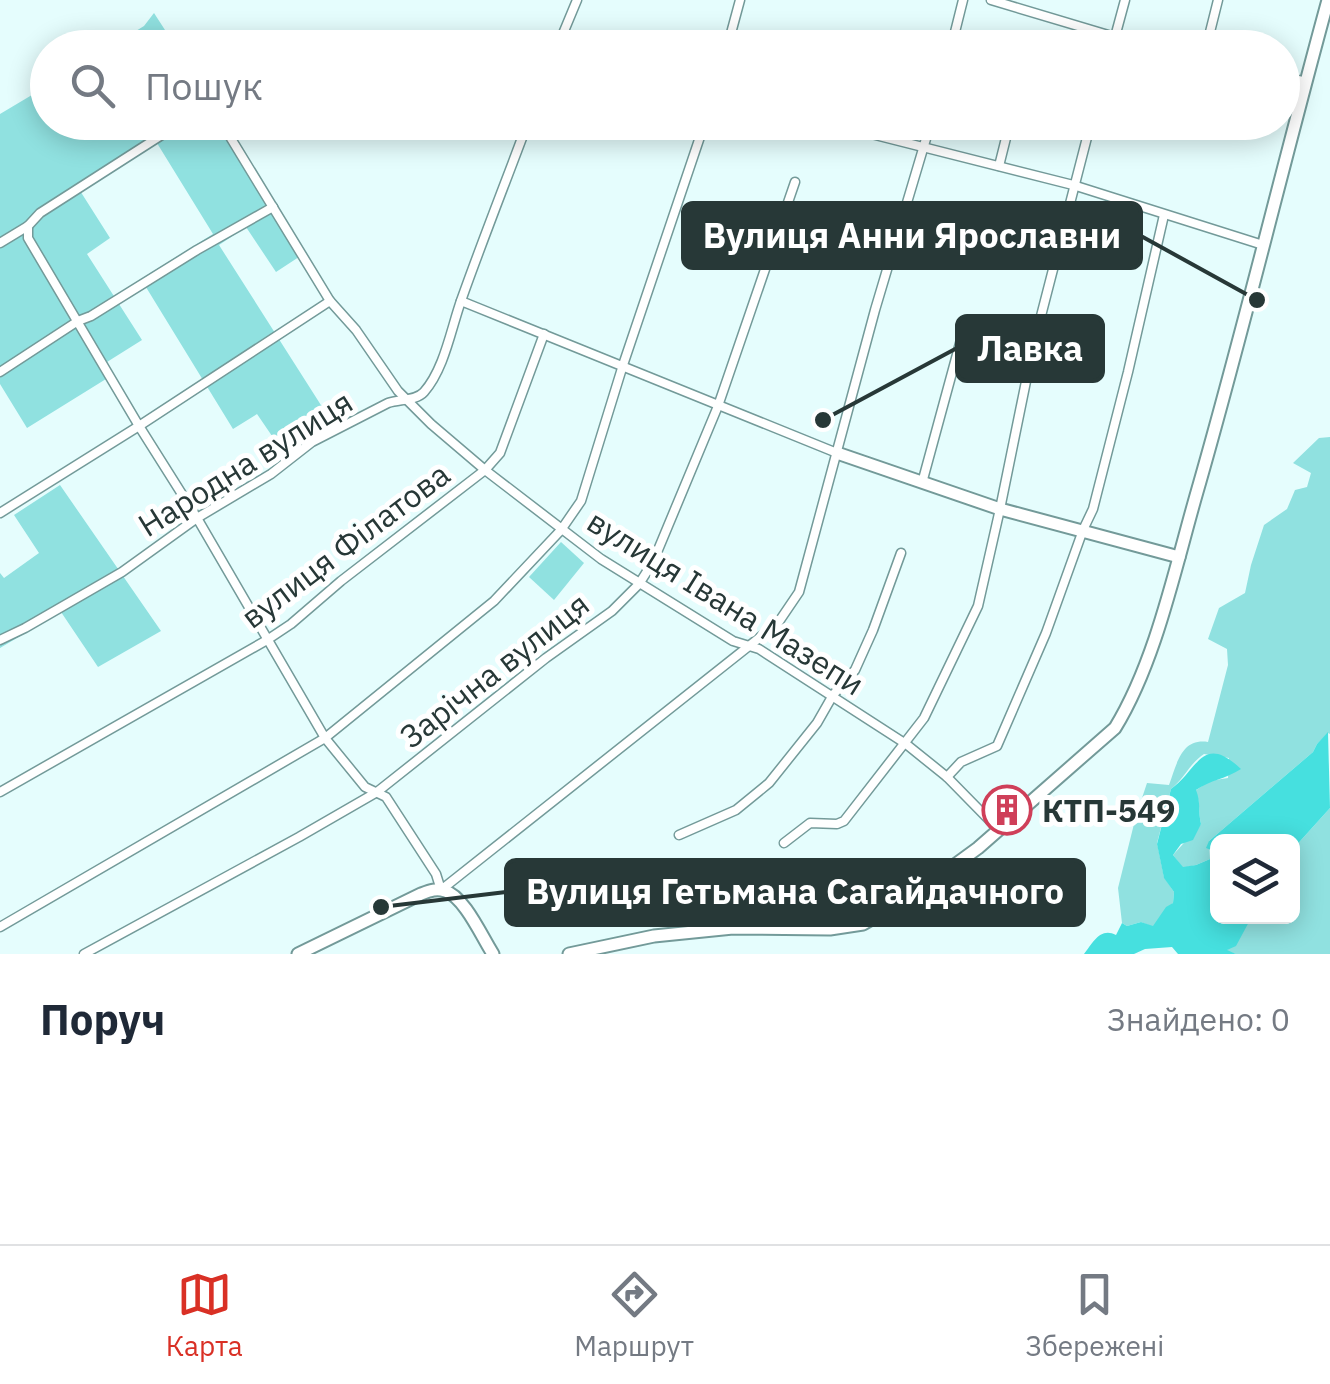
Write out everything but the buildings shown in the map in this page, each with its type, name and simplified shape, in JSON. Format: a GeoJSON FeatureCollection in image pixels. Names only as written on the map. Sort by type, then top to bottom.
{"type":"FeatureCollection","features":[{"type":"Feature","properties":{"kind":"street"},"geometry":{"type":"LineString","coordinates":[[564,30],[578,0]]}},
{"type":"Feature","properties":{"kind":"street"},"geometry":{"type":"LineString","coordinates":[[731,30],[740,0]]}},
{"type":"Feature","properties":{"kind":"street"},"geometry":{"type":"LineString","coordinates":[[956,30],[963,0]]}},
{"type":"Feature","properties":{"kind":"street"},"geometry":{"type":"LineString","coordinates":[[991,0],[1092,30]]}},
{"type":"Feature","properties":{"kind":"street"},"geometry":{"type":"LineString","coordinates":[[1117,30],[1125,0]]}},
{"type":"Feature","properties":{"kind":"street"},"geometry":{"type":"LineString","coordinates":[[1210,30],[1218,0]]}},
{"type":"Feature","properties":{"kind":"street"},"geometry":{"type":"LineString","coordinates":[[1300,105],[1328,0]]}},
{"type":"Feature","properties":{"kind":"street"},"geometry":{"type":"LineString","coordinates":[[1300,80],[1306,82]]}},
{"type":"Feature","properties":{"kind":"street"},"geometry":{"type":"LineString","coordinates":[[0,242],[154,140]]}},
{"type":"Feature","properties":{"kind":"street","name":"вулиця Івана Мазепи"},"geometry":{"type":"LineString","coordinates":[[231,140],[330,301],[405,398],[431,424],[562,530],[639,584],[733,641],[759,649],[906,744],[947,776],[999,830]]}},
{"type":"Feature","properties":{"kind":"street","name":"Народна вулиця"},"geometry":{"type":"LineString","coordinates":[[4,638],[122,572],[197,518],[271,474],[312,442],[388,402],[414,399],[422,394],[438,369],[521,140]]}},
{"type":"Feature","properties":{"kind":"street"},"geometry":{"type":"LineString","coordinates":[[0,927],[325,738],[494,602],[562,530],[581,501],[699,140]]}},
{"type":"Feature","properties":{"kind":"street"},"geometry":{"type":"LineString","coordinates":[[897,140],[1073,185],[1263,245]]}},
{"type":"Feature","properties":{"kind":"street"},"geometry":{"type":"LineString","coordinates":[[298,954],[422,894],[441,890],[778,623],[799,592],[875,310],[927,140]]}},
{"type":"Feature","properties":{"kind":"street"},"geometry":{"type":"LineString","coordinates":[[999,166],[1006,140]]}},
{"type":"Feature","properties":{"kind":"street"},"geometry":{"type":"LineString","coordinates":[[784,843],[810,823],[844,822],[924,718],[978,606],[1033,347],[1086,140]]}},
{"type":"Feature","properties":{"kind":"street"},"geometry":{"type":"LineString","coordinates":[[570,954],[654,936],[733,928],[830,929],[863,924],[916,894],[999,830],[1115,728],[1144,670],[1178,557],[1291,140]]}},
{"type":"Feature","properties":{"kind":"street","name":"Зарічна вулиця"},"geometry":{"type":"LineString","coordinates":[[84,954],[376,792],[612,611],[639,584],[653,562],[718,406],[795,182]]}},
{"type":"Feature","properties":{"kind":"street"},"geometry":{"type":"LineString","coordinates":[[0,372],[78,321],[272,208]]}},
{"type":"Feature","properties":{"kind":"street"},"geometry":{"type":"LineString","coordinates":[[947,776],[960,762],[997,746],[1046,633],[1093,510],[1164,215]]}},
{"type":"Feature","properties":{"kind":"street"},"geometry":{"type":"LineString","coordinates":[[28,226],[28,238],[325,738],[365,787],[386,797],[436,874],[441,890],[462,904],[493,954]]}},
{"type":"Feature","properties":{"kind":"street"},"geometry":{"type":"LineString","coordinates":[[461,300],[837,453],[1000,509],[1178,557]]}},
{"type":"Feature","properties":{"kind":"street"},"geometry":{"type":"LineString","coordinates":[[0,513],[330,301]]}},
{"type":"Feature","properties":{"kind":"street"},"geometry":{"type":"LineString","coordinates":[[922,483],[966,325]]}},
{"type":"Feature","properties":{"kind":"street","name":"вулиця Філатова"},"geometry":{"type":"LineString","coordinates":[[0,792],[292,624],[485,470],[500,453],[544,334]]}},
{"type":"Feature","properties":{"kind":"street"},"geometry":{"type":"LineString","coordinates":[[679,835],[736,810],[769,784],[817,723],[832,695],[855,670],[884,603],[900,553]]}},
{"type":"Feature","properties":{"kind":"street"},"geometry":{"type":"LineString","coordinates":[[0,624],[4,638]]}},
{"type":"Feature","properties":{"kind":"shaded area"},"geometry":{"type":"Polygon","coordinates":[[[154,13],[165,30],[138,30],[154,13]]]}},
{"type":"Feature","properties":{"kind":"shaded area"},"geometry":{"type":"Polygon","coordinates":[[[30,96],[30,140],[145,140],[77,186],[110,238],[87,254],[142,340],[99,367],[106,379],[27,428],[0,384],[0,114],[30,96]]]}},
{"type":"Feature","properties":{"kind":"shaded area"},"geometry":{"type":"Polygon","coordinates":[[[155,140],[235,140],[305,253],[276,272],[246,227],[219,245],[333,424],[285,455],[257,414],[233,429],[141,279],[213,234],[155,140]]]}},
{"type":"Feature","properties":{"kind":"shaded area"},"geometry":{"type":"Polygon","coordinates":[[[1330,437],[1330,734],[1217,834],[1210,834],[1210,859],[1183,868],[1173,855],[1201,824],[1195,791],[1209,781],[1228,778],[1229,758],[1204,754],[1199,758],[1171,789],[1157,843],[1164,877],[1174,892],[1173,903],[1153,927],[1141,922],[1127,926],[1122,923],[1118,888],[1147,783],[1169,785],[1186,748],[1208,742],[1228,665],[1227,649],[1208,639],[1219,608],[1245,593],[1264,525],[1287,509],[1295,490],[1307,487],[1311,473],[1293,463],[1319,438],[1330,437]]]}},
{"type":"Feature","properties":{"kind":"shaded area"},"geometry":{"type":"Polygon","coordinates":[[[60,485],[161,631],[98,667],[61,612],[0,648],[0,573],[4,578],[39,553],[14,515],[60,485]]]}},
{"type":"Feature","properties":{"kind":"shaded area"},"geometry":{"type":"Polygon","coordinates":[[[561,542],[584,563],[554,600],[529,577],[561,542]]]}},
{"type":"Feature","properties":{"kind":"shaded area"},"geometry":{"type":"Polygon","coordinates":[[[1328,732],[1330,808],[1300,841],[1300,834],[1217,834],[1313,752],[1328,732]]]}},
{"type":"Feature","properties":{"kind":"shaded area"},"geometry":{"type":"Polygon","coordinates":[[[1217,754],[1241,769],[1196,790],[1201,824],[1193,840],[1181,844],[1173,855],[1183,867],[1210,859],[1210,924],[1248,924],[1236,946],[1227,950],[1236,954],[1178,954],[1172,947],[1134,954],[1084,954],[1101,935],[1116,935],[1122,923],[1153,926],[1173,903],[1174,892],[1164,878],[1157,844],[1171,789],[1202,758],[1217,754]]]}},
{"type":"Feature","properties":{"kind":"shaded area"},"geometry":{"type":"Polygon","coordinates":[[[1330,808],[1330,954],[1226,951],[1247,924],[1300,924],[1300,841],[1330,808]]]}},
{"type":"Feature","properties":{"kind":"place","name":"Вулиця Анни Ярославни"},"geometry":{"type":"Point","coordinates":[1257,300]}},
{"type":"Feature","properties":{"kind":"place","name":"Лавка"},"geometry":{"type":"Point","coordinates":[823,420]}},
{"type":"Feature","properties":{"kind":"place","name":"КТП-549"},"geometry":{"type":"Point","coordinates":[1007,810]}},
{"type":"Feature","properties":{"kind":"place","name":"Вулиця Гетьмана Сагайдачного"},"geometry":{"type":"Point","coordinates":[381,907]}}]}
